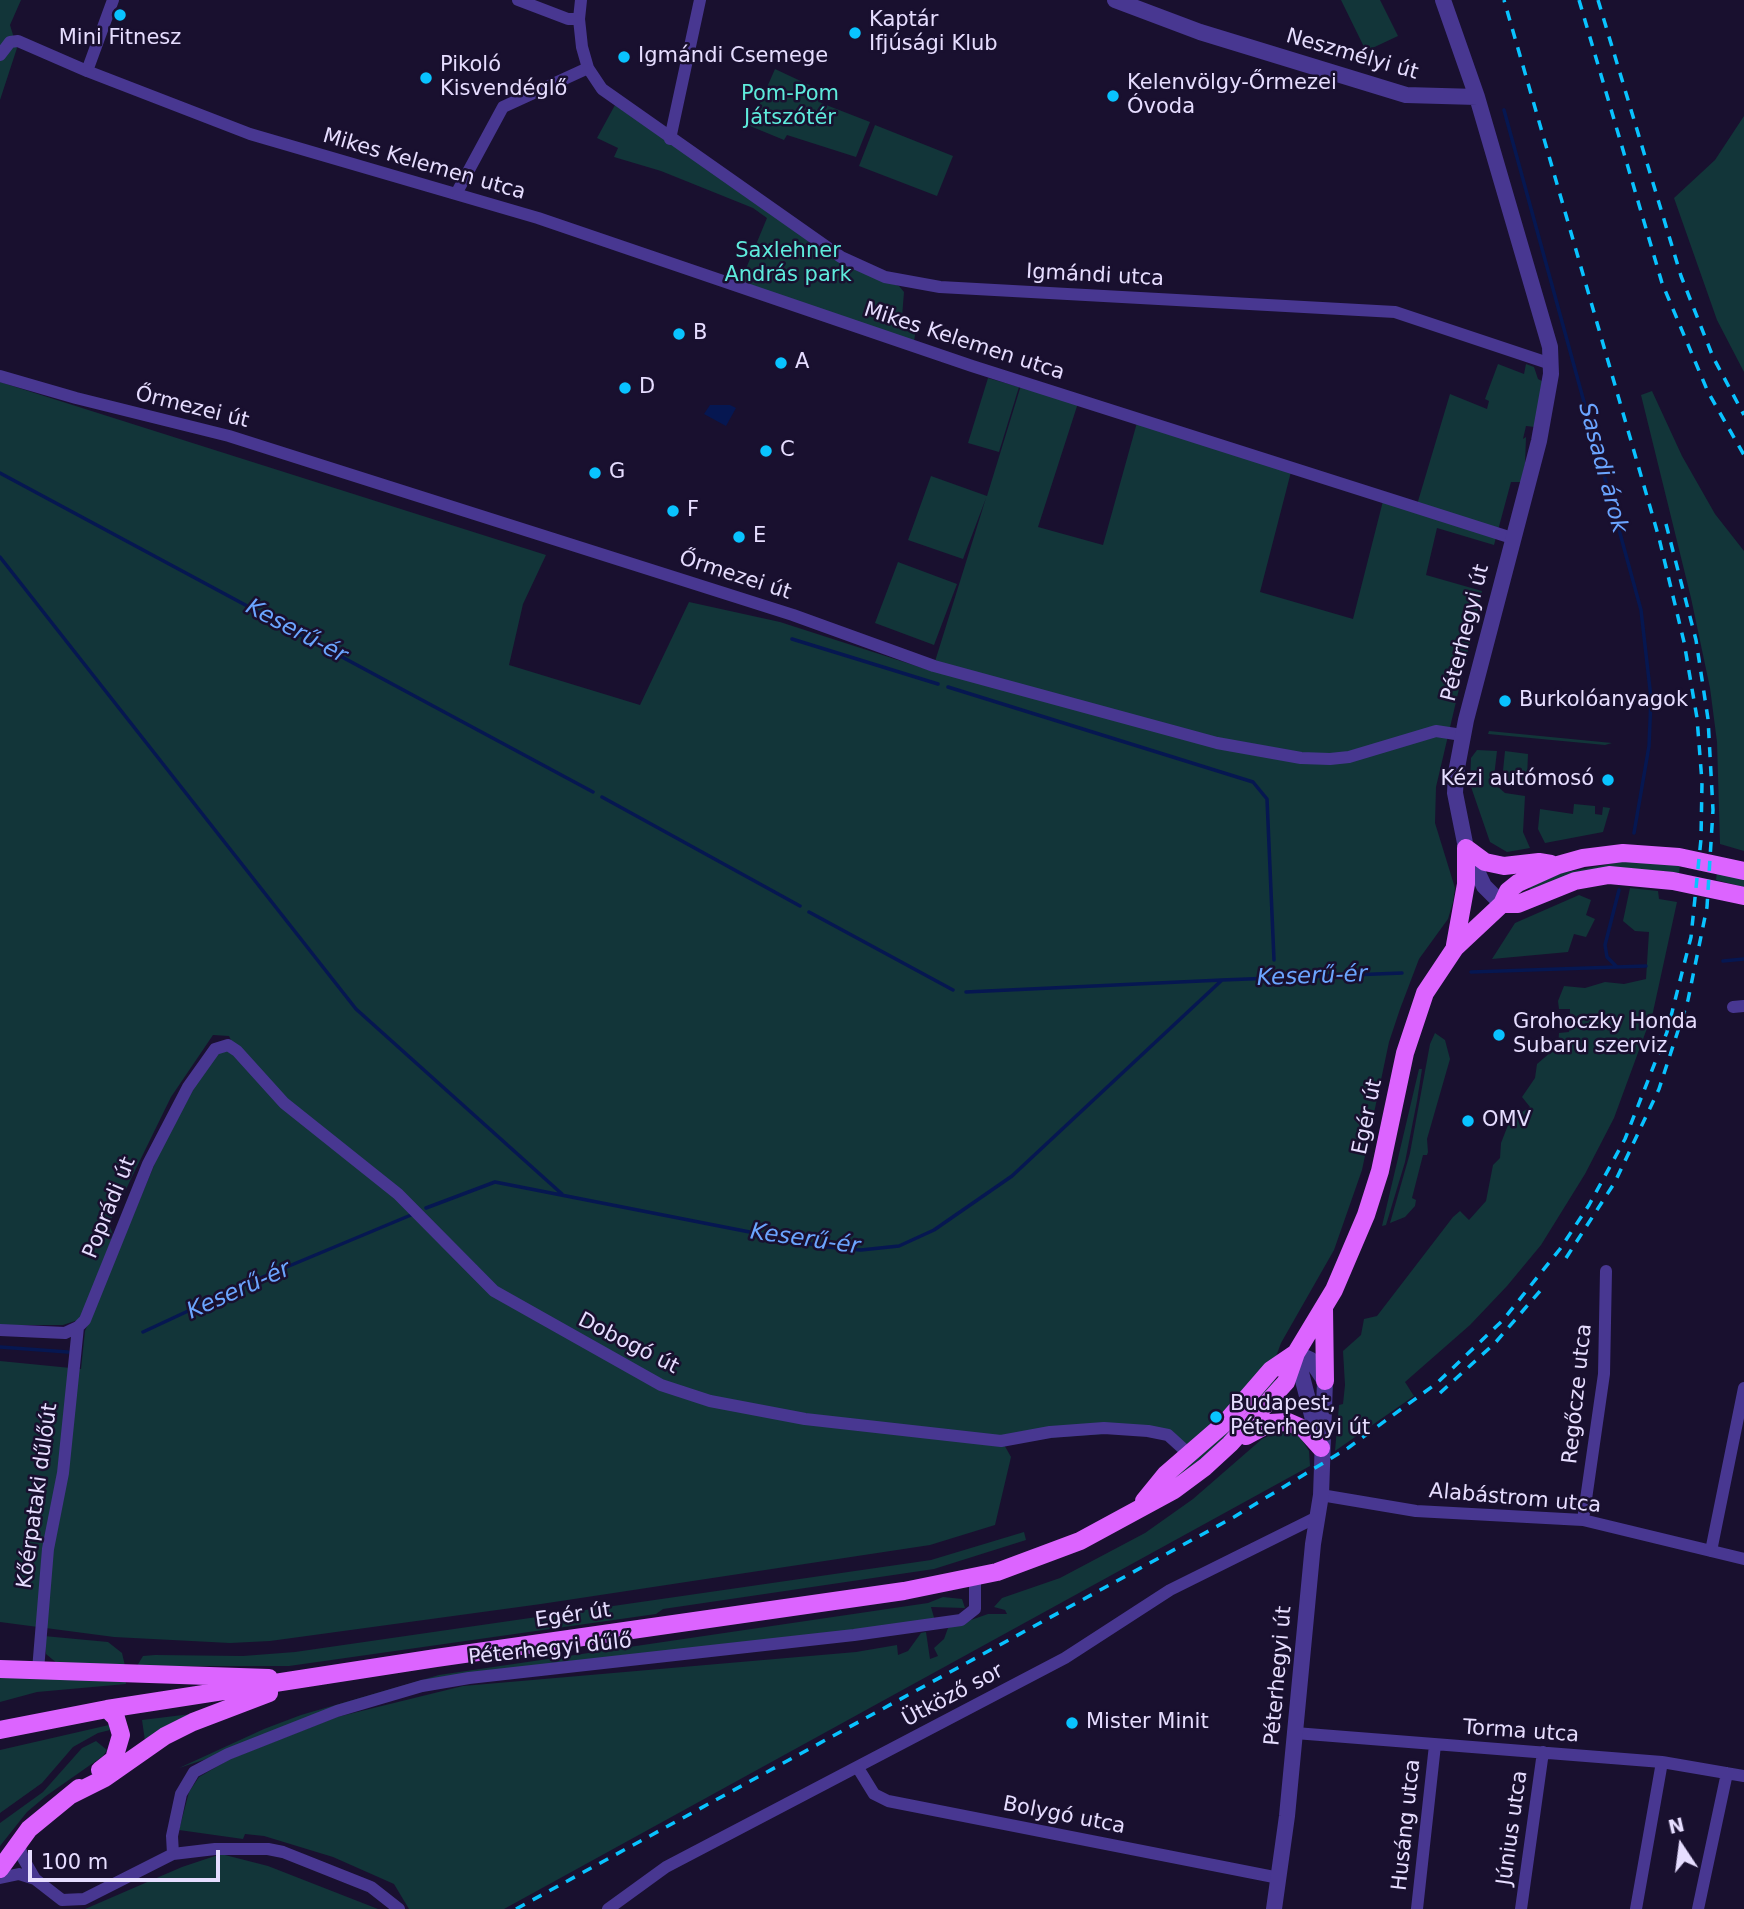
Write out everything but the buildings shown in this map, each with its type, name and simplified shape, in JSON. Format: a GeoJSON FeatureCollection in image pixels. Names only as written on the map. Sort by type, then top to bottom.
{"type":"FeatureCollection","features":[{"type":"Feature","properties":{"kind":"main road"},"geometry":{"type":"LineString","coordinates":[[1466,848],[1485,862],[1504,866],[1539,862],[1558,865]]}},
{"type":"Feature","properties":{"kind":"main road"},"geometry":{"type":"LineString","coordinates":[[1455,947],[1466,884],[1466,848]]}},
{"type":"Feature","properties":{"kind":"main road","name":"Egér út"},"geometry":{"type":"LineString","coordinates":[[0,1730],[107,1709],[436,1658],[904,1591],[1016,1566],[1080,1541],[1174,1490],[1230,1444],[1286,1382],[1296,1353],[1324,1308],[1366,1215],[1380,1171],[1413,1025],[1430,984],[1455,947],[1502,904],[1508,891],[1518,883],[1558,865],[1583,858],[1623,853],[1679,857],[1744,871]]}},
{"type":"Feature","properties":{"kind":"main road"},"geometry":{"type":"LineString","coordinates":[[1502,904],[1518,904],[1575,881],[1609,875],[1673,881],[1744,896]]}},
{"type":"Feature","properties":{"kind":"main road"},"geometry":{"type":"LineString","coordinates":[[1324,1308],[1325,1381]]}},
{"type":"Feature","properties":{"kind":"main road","name":"Egér út"},"geometry":{"type":"LineString","coordinates":[[1140,1507],[1166,1474],[1226,1422],[1270,1370],[1296,1353]]}},
{"type":"Feature","properties":{"kind":"main road"},"geometry":{"type":"LineString","coordinates":[[1230,1444],[1264,1425],[1282,1421],[1304,1429],[1321,1448]]}},
{"type":"Feature","properties":{"kind":"main road"},"geometry":{"type":"LineString","coordinates":[[0,1669],[202,1674],[304,1680]]}},
{"type":"Feature","properties":{"kind":"main road"},"geometry":{"type":"LineString","coordinates":[[71,1795],[105,1778],[145,1749],[193,1722],[304,1680]]}},
{"type":"Feature","properties":{"kind":"main road"},"geometry":{"type":"LineString","coordinates":[[0,1869],[18,1842],[43,1816],[114,1759],[119,1747],[120,1725],[107,1709]]}},
{"type":"Feature","properties":{"kind":"street"},"geometry":{"type":"LineString","coordinates":[[86,71],[113,0]]}},
{"type":"Feature","properties":{"kind":"street"},"geometry":{"type":"LineString","coordinates":[[518,0],[568,19],[579,19]]}},
{"type":"Feature","properties":{"kind":"street","name":"Igmándi utca"},"geometry":{"type":"LineString","coordinates":[[581,0],[579,19],[588,68],[602,89],[841,257],[885,277],[940,287],[1395,312],[1551,363]]}},
{"type":"Feature","properties":{"kind":"street"},"geometry":{"type":"LineString","coordinates":[[670,139],[700,0]]}},
{"type":"Feature","properties":{"kind":"street","name":"Neszmélyi út"},"geometry":{"type":"LineString","coordinates":[[1115,0],[1200,32],[1405,95],[1477,97]]}},
{"type":"Feature","properties":{"kind":"street"},"geometry":{"type":"LineString","coordinates":[[1443,0],[1477,97],[1550,347],[1551,363]]}},
{"type":"Feature","properties":{"kind":"street","name":"Mikes Kelemen utca"},"geometry":{"type":"LineString","coordinates":[[0,55],[10,42],[18,41],[86,71],[250,134],[538,218],[972,366],[1512,538]]}},
{"type":"Feature","properties":{"kind":"street"},"geometry":{"type":"LineString","coordinates":[[456,194],[503,107],[588,68]]}},
{"type":"Feature","properties":{"kind":"street","name":"Péterhegyi út"},"geometry":{"type":"LineString","coordinates":[[1502,904],[1484,886],[1466,848],[1455,793],[1462,735],[1539,442],[1551,363]]}},
{"type":"Feature","properties":{"kind":"street","name":"Őrmezei út"},"geometry":{"type":"LineString","coordinates":[[0,376],[229,436],[793,615],[934,666],[1217,743],[1301,758],[1330,759],[1349,757],[1436,731],[1462,735]]}},
{"type":"Feature","properties":{"kind":"street","name":"Dobogó út"},"geometry":{"type":"LineString","coordinates":[[228,1045],[237,1051],[284,1104],[398,1194],[494,1291],[638,1375],[709,1401],[804,1419],[1001,1441],[1050,1432],[1104,1428],[1147,1430],[1168,1435],[1190,1455]]}},
{"type":"Feature","properties":{"kind":"street","name":"Poprádi út"},"geometry":{"type":"LineString","coordinates":[[78,1328],[94,1303],[124,1218],[188,1087],[215,1049],[228,1045]]}},
{"type":"Feature","properties":{"kind":"street","name":"Regőcze utca"},"geometry":{"type":"LineString","coordinates":[[1583,1520],[1604,1374],[1606,1271]]}},
{"type":"Feature","properties":{"kind":"street"},"geometry":{"type":"LineString","coordinates":[[0,1330],[65,1333],[78,1328]]}},
{"type":"Feature","properties":{"kind":"street","name":"Kőérpataki dűlőút"},"geometry":{"type":"LineString","coordinates":[[38,1670],[48,1549],[63,1474],[78,1328]]}},
{"type":"Feature","properties":{"kind":"street"},"geometry":{"type":"LineString","coordinates":[[1296,1353],[1311,1360],[1325,1381]]}},
{"type":"Feature","properties":{"kind":"street","name":"Péterhegyi út"},"geometry":{"type":"LineString","coordinates":[[1296,1353],[1321,1448]]}},
{"type":"Feature","properties":{"kind":"street","name":"Péterhegyi út"},"geometry":{"type":"LineString","coordinates":[[1274,1909],[1321,1495],[1325,1381]]}},
{"type":"Feature","properties":{"kind":"street"},"geometry":{"type":"LineString","coordinates":[[1711,1551],[1744,1388]]}},
{"type":"Feature","properties":{"kind":"street","name":"Alabástrom utca"},"geometry":{"type":"LineString","coordinates":[[1321,1495],[1416,1511],[1583,1520],[1744,1559]]}},
{"type":"Feature","properties":{"kind":"street","name":"Ütköző sor"},"geometry":{"type":"LineString","coordinates":[[608,1909],[666,1867],[1065,1658],[1170,1590],[1317,1517]]}},
{"type":"Feature","properties":{"kind":"street","name":"Péterhegyi dűlő"},"geometry":{"type":"LineString","coordinates":[[173,1854],[172,1836],[181,1794],[194,1772],[228,1754],[337,1711],[422,1686],[469,1678],[854,1635],[961,1620],[975,1609],[975,1577]]}},
{"type":"Feature","properties":{"kind":"street","name":"Torma utca"},"geometry":{"type":"LineString","coordinates":[[1295,1733],[1662,1762],[1744,1776]]}},
{"type":"Feature","properties":{"kind":"street","name":"Husáng utca"},"geometry":{"type":"LineString","coordinates":[[1417,1909],[1435,1745]]}},
{"type":"Feature","properties":{"kind":"street","name":"Június utca"},"geometry":{"type":"LineString","coordinates":[[1521,1909],[1544,1752]]}},
{"type":"Feature","properties":{"kind":"street"},"geometry":{"type":"LineString","coordinates":[[1636,1909],[1662,1762]]}},
{"type":"Feature","properties":{"kind":"street","name":"Bolygó utca"},"geometry":{"type":"LineString","coordinates":[[858,1768],[874,1794],[888,1801],[1279,1878]]}},
{"type":"Feature","properties":{"kind":"street"},"geometry":{"type":"LineString","coordinates":[[1699,1909],[1727,1773]]}},
{"type":"Feature","properties":{"kind":"street"},"geometry":{"type":"LineString","coordinates":[[18,1842],[23,1858],[35,1879]]}},
{"type":"Feature","properties":{"kind":"street"},"geometry":{"type":"LineString","coordinates":[[0,1878],[19,1874],[35,1879],[62,1900],[84,1899],[173,1854],[215,1849],[278,1851],[370,1887],[399,1909]]}},
{"type":"Feature","properties":{"kind":"green space"},"geometry":{"type":"Polygon","coordinates":[[[0,0],[21,0],[10,25],[17,48],[0,100],[0,0]]]}},
{"type":"Feature","properties":{"kind":"green space"},"geometry":{"type":"Polygon","coordinates":[[[1341,0],[1380,0],[1398,36],[1366,51],[1341,0]]]}},
{"type":"Feature","properties":{"kind":"green space","name":"Pom-Pom Játszótér"},"geometry":{"type":"Polygon","coordinates":[[[775,69],[824,92],[821,103],[870,122],[856,157],[787,135],[784,140],[750,126],[775,69]]]}},
{"type":"Feature","properties":{"kind":"green space","name":"Saxlehner András park"},"geometry":{"type":"Polygon","coordinates":[[[615,105],[837,258],[866,274],[899,286],[904,292],[902,317],[916,328],[914,342],[740,283],[767,218],[753,208],[661,171],[614,157],[618,148],[597,138],[615,105]]]}},
{"type":"Feature","properties":{"kind":"green space"},"geometry":{"type":"Polygon","coordinates":[[[1744,116],[1744,372],[1717,320],[1674,198],[1715,160],[1744,116]]]}},
{"type":"Feature","properties":{"kind":"green space"},"geometry":{"type":"Polygon","coordinates":[[[875,125],[953,156],[937,196],[859,166],[875,125]]]}},
{"type":"Feature","properties":{"kind":"green space"},"geometry":{"type":"Polygon","coordinates":[[[1498,364],[1524,374],[1526,364],[1534,367],[1538,379],[1544,382],[1535,427],[1526,426],[1523,439],[1526,437],[1521,482],[1511,482],[1494,545],[1437,528],[1426,575],[1482,591],[1436,787],[1435,823],[1455,888],[1453,902],[1448,919],[1419,959],[1400,1009],[1389,1042],[1362,1170],[1334,1250],[1281,1343],[1271,1370],[1226,1422],[1183,1447],[1148,1431],[1002,1441],[1011,1457],[995,1525],[930,1545],[541,1604],[270,1641],[230,1643],[114,1637],[0,1622],[0,1361],[81,1369],[85,1331],[160,1151],[215,1049],[236,1050],[229,1036],[213,1035],[171,1097],[109,1224],[113,1235],[81,1319],[63,1325],[0,1325],[0,382],[546,555],[523,604],[509,665],[640,705],[689,602],[780,622],[932,671],[986,498],[963,559],[908,540],[931,476],[987,496],[1022,382],[1079,400],[1038,527],[1103,545],[1138,419],[1292,468],[1260,592],[1353,619],[1384,497],[1416,508],[1450,394],[1487,409],[1489,401],[1485,399],[1498,364]]]}},
{"type":"Feature","properties":{"kind":"green space"},"geometry":{"type":"Polygon","coordinates":[[[988,378],[1019,387],[999,452],[968,443],[988,378]]]}},
{"type":"Feature","properties":{"kind":"green space"},"geometry":{"type":"Polygon","coordinates":[[[1652,391],[1682,456],[1715,514],[1744,551],[1744,851],[1720,844],[1717,742],[1710,688],[1691,598],[1641,395],[1652,391]]]}},
{"type":"Feature","properties":{"kind":"green space"},"geometry":{"type":"Polygon","coordinates":[[[898,562],[957,584],[934,645],[875,623],[898,562]]]}},
{"type":"Feature","properties":{"kind":"green space"},"geometry":{"type":"Polygon","coordinates":[[[1489,731],[1612,743],[1605,745],[1488,734],[1489,731]]]}},
{"type":"Feature","properties":{"kind":"green space"},"geometry":{"type":"Polygon","coordinates":[[[1477,750],[1497,751],[1494,777],[1497,786],[1505,793],[1525,796],[1523,832],[1530,848],[1507,852],[1490,842],[1470,784],[1471,758],[1477,750]]]}},
{"type":"Feature","properties":{"kind":"green space"},"geometry":{"type":"Polygon","coordinates":[[[1505,751],[1528,754],[1527,778],[1523,784],[1508,783],[1504,779],[1507,771],[1503,771],[1505,751]]]}},
{"type":"Feature","properties":{"kind":"green space"},"geometry":{"type":"Polygon","coordinates":[[[1574,804],[1595,806],[1595,814],[1602,815],[1603,807],[1610,808],[1603,832],[1545,843],[1538,829],[1540,809],[1573,814],[1574,804]]]}},
{"type":"Feature","properties":{"kind":"green space"},"geometry":{"type":"Polygon","coordinates":[[[1625,861],[1680,865],[1679,873],[1613,867],[1570,875],[1530,890],[1529,886],[1562,873],[1625,861]]]}},
{"type":"Feature","properties":{"kind":"green space"},"geometry":{"type":"Polygon","coordinates":[[[1717,872],[1744,879],[1744,887],[1716,880],[1717,872]]]}},
{"type":"Feature","properties":{"kind":"green space"},"geometry":{"type":"Polygon","coordinates":[[[1630,888],[1658,891],[1659,899],[1677,902],[1653,1012],[1614,1118],[1585,1174],[1541,1245],[1507,1286],[1470,1325],[1405,1382],[1414,1396],[1335,1451],[1339,1405],[1343,1404],[1345,1385],[1343,1351],[1361,1335],[1364,1319],[1377,1316],[1453,1217],[1460,1211],[1469,1220],[1486,1201],[1493,1165],[1500,1158],[1501,1143],[1510,1120],[1530,1107],[1522,1097],[1535,1078],[1537,1064],[1558,1046],[1559,1033],[1569,1032],[1570,1009],[1559,1009],[1558,1001],[1564,986],[1585,988],[1605,982],[1624,984],[1646,979],[1649,932],[1635,931],[1623,921],[1630,888]]]}},
{"type":"Feature","properties":{"kind":"green space"},"geometry":{"type":"Polygon","coordinates":[[[1579,895],[1591,900],[1586,915],[1595,919],[1586,937],[1574,934],[1568,952],[1492,959],[1515,923],[1579,895]]]}},
{"type":"Feature","properties":{"kind":"green space"},"geometry":{"type":"Polygon","coordinates":[[[1435,1033],[1445,1040],[1450,1059],[1427,1139],[1428,1152],[1423,1155],[1412,1198],[1416,1200],[1415,1206],[1405,1217],[1390,1223],[1410,1153],[1430,1044],[1435,1033]]]}},
{"type":"Feature","properties":{"kind":"green space"},"geometry":{"type":"Polygon","coordinates":[[[1419,1069],[1422,1069],[1405,1162],[1386,1225],[1382,1226],[1419,1069]]]}},
{"type":"Feature","properties":{"kind":"green space"},"geometry":{"type":"Polygon","coordinates":[[[1274,1379],[1277,1381],[1265,1395],[1207,1456],[1160,1490],[1274,1379]]]}},
{"type":"Feature","properties":{"kind":"green space"},"geometry":{"type":"Polygon","coordinates":[[[1290,1433],[1300,1437],[1309,1451],[1310,1466],[504,1909],[409,1909],[394,1884],[333,1857],[264,1836],[245,1834],[243,1839],[179,1830],[189,1792],[199,1777],[230,1759],[337,1717],[463,1686],[856,1652],[897,1645],[898,1655],[908,1651],[921,1633],[926,1632],[930,1659],[938,1656],[934,1648],[944,1639],[948,1628],[988,1614],[1007,1614],[1005,1610],[994,1607],[1002,1598],[1060,1578],[1145,1533],[1193,1499],[1262,1439],[1273,1434],[1290,1433]]]}},
{"type":"Feature","properties":{"kind":"green space"},"geometry":{"type":"Polygon","coordinates":[[[1024,1532],[1026,1540],[934,1569],[663,1609],[656,1614],[289,1666],[137,1666],[143,1656],[243,1656],[295,1652],[931,1560],[1024,1532]]]}},
{"type":"Feature","properties":{"kind":"green space"},"geometry":{"type":"Polygon","coordinates":[[[943,1597],[962,1599],[965,1608],[931,1607],[935,1621],[458,1676],[179,1768],[301,1715],[439,1675],[928,1603],[943,1597]]]}},
{"type":"Feature","properties":{"kind":"green space"},"geometry":{"type":"Polygon","coordinates":[[[44,1636],[108,1642],[122,1653],[125,1666],[58,1664],[46,1654],[44,1636]]]}},
{"type":"Feature","properties":{"kind":"green space"},"geometry":{"type":"Polygon","coordinates":[[[0,1677],[125,1678],[126,1684],[37,1692],[0,1702],[0,1677]]]}},
{"type":"Feature","properties":{"kind":"green space"},"geometry":{"type":"Polygon","coordinates":[[[191,1714],[145,1741],[142,1720],[191,1714]]]}},
{"type":"Feature","properties":{"kind":"green space"},"geometry":{"type":"Polygon","coordinates":[[[109,1725],[110,1730],[98,1733],[73,1747],[42,1783],[0,1813],[0,1750],[109,1725]]]}},
{"type":"Feature","properties":{"kind":"green space"},"geometry":{"type":"Polygon","coordinates":[[[96,1741],[107,1750],[103,1756],[27,1812],[0,1846],[0,1823],[43,1792],[82,1748],[96,1741]]]}},
{"type":"Feature","properties":{"kind":"green space"},"geometry":{"type":"Polygon","coordinates":[[[221,1854],[268,1866],[378,1909],[85,1909],[182,1867],[221,1854]]]}},
{"type":"Feature","properties":{"kind":"shaded area"},"geometry":{"type":"Polygon","coordinates":[[[710,405],[730,405],[736,408],[726,426],[704,414],[710,405]]]}},
{"type":"Feature","properties":{"kind":"waterway","name":"Sasadi árok"},"geometry":{"type":"LineString","coordinates":[[1504,110],[1641,610],[1651,698],[1649,746],[1634,833]]}},
{"type":"Feature","properties":{"kind":"waterway","name":"Keserű-ér"},"geometry":{"type":"LineString","coordinates":[[0,473],[593,792]]}},
{"type":"Feature","properties":{"kind":"waterway"},"geometry":{"type":"LineString","coordinates":[[0,557],[356,1009],[562,1194]]}},
{"type":"Feature","properties":{"kind":"waterway"},"geometry":{"type":"LineString","coordinates":[[792,639],[938,684]]}},
{"type":"Feature","properties":{"kind":"waterway"},"geometry":{"type":"LineString","coordinates":[[948,687],[1253,782],[1267,799],[1274,960]]}},
{"type":"Feature","properties":{"kind":"waterway","name":"Keserű-ér"},"geometry":{"type":"LineString","coordinates":[[602,797],[800,906]]}},
{"type":"Feature","properties":{"kind":"waterway","name":"Sasadi árok"},"geometry":{"type":"LineString","coordinates":[[1616,966],[1607,957],[1605,945],[1619,890]]}},
{"type":"Feature","properties":{"kind":"waterway","name":"Keserű-ér"},"geometry":{"type":"LineString","coordinates":[[809,912],[953,990]]}},
{"type":"Feature","properties":{"kind":"waterway","name":"Keserű-ér"},"geometry":{"type":"LineString","coordinates":[[1723,961],[1744,959]]}},
{"type":"Feature","properties":{"kind":"waterway","name":"Keserű-ér"},"geometry":{"type":"LineString","coordinates":[[1471,972],[1646,966]]}},
{"type":"Feature","properties":{"kind":"waterway","name":"Keserű-ér"},"geometry":{"type":"LineString","coordinates":[[426,1208],[495,1182],[826,1247],[861,1250],[899,1246],[934,1230],[1012,1176],[1222,980],[1402,973]]}},
{"type":"Feature","properties":{"kind":"waterway","name":"Keserű-ér"},"geometry":{"type":"LineString","coordinates":[[966,992],[1222,980]]}},
{"type":"Feature","properties":{"kind":"waterway","name":"Keserű-ér"},"geometry":{"type":"LineString","coordinates":[[143,1332],[246,1284],[411,1215]]}},
{"type":"Feature","properties":{"kind":"waterway","name":"Keserű-ér"},"geometry":{"type":"LineString","coordinates":[[0,1347],[68,1352]]}},
{"type":"Feature","properties":{"kind":"railway"},"geometry":{"type":"LineString","coordinates":[[516,1909],[1234,1517],[1348,1448],[1437,1383],[1503,1320],[1560,1249],[1589,1205],[1625,1139],[1667,1032],[1691,937],[1701,839],[1702,782],[1697,718],[1684,642],[1659,538],[1504,0]]}},
{"type":"Feature","properties":{"kind":"railway"},"geometry":{"type":"LineString","coordinates":[[1579,0],[1662,283],[1708,392],[1744,455]]}},
{"type":"Feature","properties":{"kind":"railway"},"geometry":{"type":"LineString","coordinates":[[1598,0],[1681,276],[1713,357],[1744,415]]}},
{"type":"Feature","properties":{"kind":"railway"},"geometry":{"type":"LineString","coordinates":[[1566,1258],[1615,1182],[1659,1089],[1688,1000],[1707,907],[1713,810],[1708,719],[1696,640],[1666,524]]}},
{"type":"Feature","properties":{"kind":"railway"},"geometry":{"type":"LineString","coordinates":[[1440,1393],[1495,1343],[1540,1291]]}},
{"type":"Feature","properties":{"kind":"place","name":"Mini Fitnesz"},"geometry":{"type":"Point","coordinates":[120,15]}},
{"type":"Feature","properties":{"kind":"place","name":"Kaptár Ifjúsági Klub"},"geometry":{"type":"Point","coordinates":[855,33]}},
{"type":"Feature","properties":{"kind":"place","name":"Igmándi Csemege"},"geometry":{"type":"Point","coordinates":[624,57]}},
{"type":"Feature","properties":{"kind":"place","name":"Pikoló Kisvendéglő"},"geometry":{"type":"Point","coordinates":[426,78]}},
{"type":"Feature","properties":{"kind":"place","name":"Kelenvölgy-Őrmezei Óvoda"},"geometry":{"type":"Point","coordinates":[1113,96]}},
{"type":"Feature","properties":{"kind":"place","name":"B"},"geometry":{"type":"Point","coordinates":[679,334]}},
{"type":"Feature","properties":{"kind":"place","name":"A"},"geometry":{"type":"Point","coordinates":[781,363]}},
{"type":"Feature","properties":{"kind":"place","name":"D"},"geometry":{"type":"Point","coordinates":[625,388]}},
{"type":"Feature","properties":{"kind":"place","name":"C"},"geometry":{"type":"Point","coordinates":[766,451]}},
{"type":"Feature","properties":{"kind":"place","name":"G"},"geometry":{"type":"Point","coordinates":[595,473]}},
{"type":"Feature","properties":{"kind":"place","name":"F"},"geometry":{"type":"Point","coordinates":[673,511]}},
{"type":"Feature","properties":{"kind":"place","name":"E"},"geometry":{"type":"Point","coordinates":[739,537]}},
{"type":"Feature","properties":{"kind":"place","name":"Burkolóanyagok"},"geometry":{"type":"Point","coordinates":[1505,701]}},
{"type":"Feature","properties":{"kind":"place","name":"Kézi autómosó"},"geometry":{"type":"Point","coordinates":[1608,780]}},
{"type":"Feature","properties":{"kind":"place","name":"Grohoczky Honda Subaru szerviz"},"geometry":{"type":"Point","coordinates":[1499,1035]}},
{"type":"Feature","properties":{"kind":"place","name":"OMV"},"geometry":{"type":"Point","coordinates":[1468,1121]}},
{"type":"Feature","properties":{"kind":"place","name":"Budapest, Péterhegyi út"},"geometry":{"type":"Point","coordinates":[1216,1417]}},
{"type":"Feature","properties":{"kind":"place","name":"Mister Minit"},"geometry":{"type":"Point","coordinates":[1072,1723]}}]}
